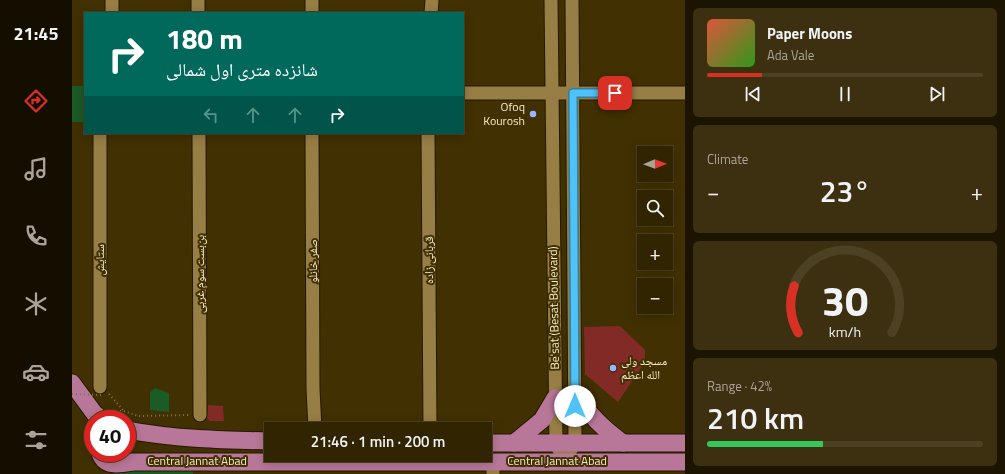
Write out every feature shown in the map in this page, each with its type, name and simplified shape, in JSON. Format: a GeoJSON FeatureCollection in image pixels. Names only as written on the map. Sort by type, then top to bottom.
{"type":"FeatureCollection","features":[{"type":"Feature","properties":{"kind":"main road"},"geometry":{"type":"LineString","coordinates":[[72,383],[91,410]]}},
{"type":"Feature","properties":{"kind":"main road"},"geometry":{"type":"LineString","coordinates":[[575,394],[588,412],[603,428],[623,443]]}},
{"type":"Feature","properties":{"kind":"main road"},"geometry":{"type":"LineString","coordinates":[[514,444],[542,420],[555,398]]}},
{"type":"Feature","properties":{"kind":"main road","name":"Central Jannat Abad"},"geometry":{"type":"LineString","coordinates":[[136,432],[211,441],[264,441]]}},
{"type":"Feature","properties":{"kind":"main road","name":"Central Jannat Abad"},"geometry":{"type":"LineString","coordinates":[[492,443],[685,443]]}},
{"type":"Feature","properties":{"kind":"main road","name":"Central Jannat Abad"},"geometry":{"type":"LineString","coordinates":[[112,469],[133,462],[201,468],[500,468],[564,461],[651,467],[685,462]]}},
{"type":"Feature","properties":{"kind":"street"},"geometry":{"type":"LineString","coordinates":[[112,0],[112,12]]}},
{"type":"Feature","properties":{"kind":"street"},"geometry":{"type":"LineString","coordinates":[[198,0],[198,12]]}},
{"type":"Feature","properties":{"kind":"street"},"geometry":{"type":"LineString","coordinates":[[312,0],[312,12]]}},
{"type":"Feature","properties":{"kind":"street"},"geometry":{"type":"LineString","coordinates":[[432,0],[432,12]]}},
{"type":"Feature","properties":{"kind":"street","name":"Be'sat (Besat Boulevard)"},"geometry":{"type":"LineString","coordinates":[[551,0],[556,444],[564,461]]}},
{"type":"Feature","properties":{"kind":"street","name":"Be'sat (Besat Boulevard)"},"geometry":{"type":"LineString","coordinates":[[572,0],[575,443]]}},
{"type":"Feature","properties":{"kind":"street"},"geometry":{"type":"LineString","coordinates":[[464,93],[685,93]]}},
{"type":"Feature","properties":{"kind":"street","name":"ستایش"},"geometry":{"type":"LineString","coordinates":[[100,134],[101,391]]}},
{"type":"Feature","properties":{"kind":"street","name":"بن‌بست سوم غربی"},"geometry":{"type":"LineString","coordinates":[[199,134],[200,415]]}},
{"type":"Feature","properties":{"kind":"street","name":"صفر خانلو"},"geometry":{"type":"LineString","coordinates":[[312,134],[313,389],[315,422]]}},
{"type":"Feature","properties":{"kind":"street","name":"قربانی زاده"},"geometry":{"type":"LineString","coordinates":[[428,134],[430,422]]}},
{"type":"Feature","properties":{"kind":"street"},"geometry":{"type":"LineString","coordinates":[[564,461],[575,443]]}},
{"type":"Feature","properties":{"kind":"path"},"geometry":{"type":"LineString","coordinates":[[72,394],[101,391],[108,393],[123,410]]}},
{"type":"Feature","properties":{"kind":"path"},"geometry":{"type":"LineString","coordinates":[[136,415],[200,415]]}},
{"type":"Feature","properties":{"kind":"green space"},"geometry":{"type":"Polygon","coordinates":[[[72,86],[84,86],[84,122],[72,122],[72,86]]]}},
{"type":"Feature","properties":{"kind":"green space"},"geometry":{"type":"Polygon","coordinates":[[[155,388],[169,393],[169,412],[150,410],[150,392],[155,388]]]}},
{"type":"Feature","properties":{"kind":"green space"},"geometry":{"type":"Polygon","coordinates":[[[122,470],[193,470],[193,474],[113,474],[122,470]]]}},
{"type":"Feature","properties":{"kind":"building","name":"مسجد ولی الله اعظم"},"geometry":{"type":"Polygon","coordinates":[[[620,326],[645,350],[645,362],[618,402],[585,374],[584,327],[620,326]]]}},
{"type":"Feature","properties":{"kind":"building"},"geometry":{"type":"Polygon","coordinates":[[[208,405],[223,406],[224,421],[210,421],[207,418],[208,405]]]}},
{"type":"Feature","properties":{"kind":"place","name":"Ofoq Kourosh"},"geometry":{"type":"Point","coordinates":[533,114]}},
{"type":"Feature","properties":{"kind":"place","name":"مسجد ولی الله اعظم"},"geometry":{"type":"Point","coordinates":[613,368]}},
{"type":"Feature","properties":{"kind":"route"},"geometry":{"type":"LineString","coordinates":[[575,406],[573,93],[615,93]]}}]}
